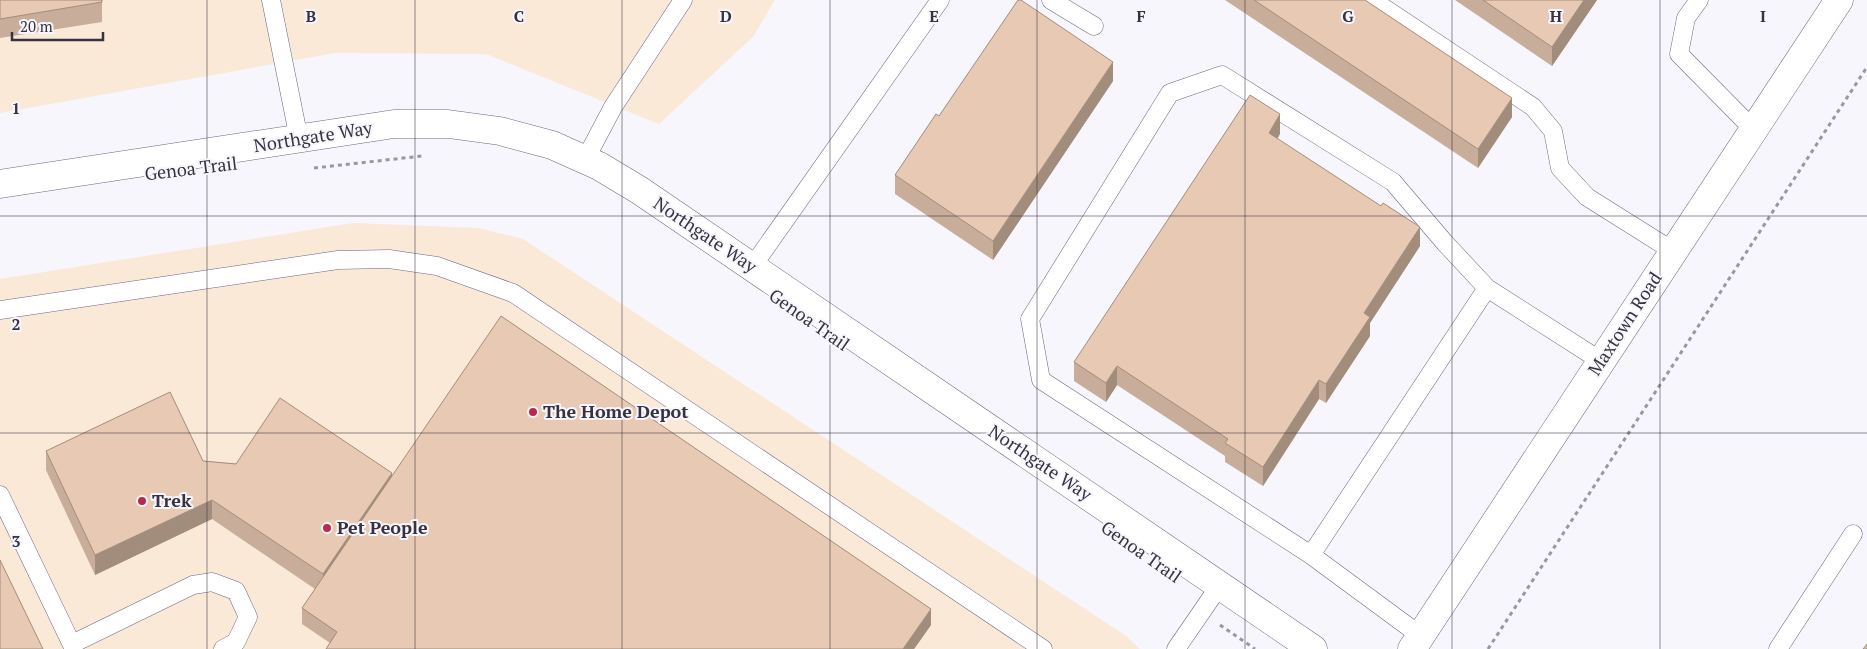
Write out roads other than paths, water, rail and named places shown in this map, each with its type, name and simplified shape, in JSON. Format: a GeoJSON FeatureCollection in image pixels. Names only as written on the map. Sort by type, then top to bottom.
{"type":"FeatureCollection","features":[{"type":"Feature","properties":{"kind":"street","name":"Maxtown Road"},"geometry":{"type":"LineString","coordinates":[[1417,643],[1835,1]]}},
{"type":"Feature","properties":{"kind":"street","name":"Northgate Way"},"geometry":{"type":"LineString","coordinates":[[0,184],[394,124],[448,124],[500,131],[552,145],[599,166],[639,190],[1313,649]]}},
{"type":"Feature","properties":{"kind":"lane"},"geometry":{"type":"LineString","coordinates":[[271,0],[299,139]]}},
{"type":"Feature","properties":{"kind":"lane"},"geometry":{"type":"LineString","coordinates":[[584,160],[613,107],[683,0]]}},
{"type":"Feature","properties":{"kind":"lane"},"geometry":{"type":"LineString","coordinates":[[752,267],[940,0]]}},
{"type":"Feature","properties":{"kind":"lane"},"geometry":{"type":"LineString","coordinates":[[1051,0],[1094,26]]}},
{"type":"Feature","properties":{"kind":"lane"},"geometry":{"type":"LineString","coordinates":[[1372,0],[1533,107],[1553,131],[1560,168],[1587,197],[1673,252]]}},
{"type":"Feature","properties":{"kind":"lane"},"geometry":{"type":"LineString","coordinates":[[1699,0],[1686,18],[1679,54],[1753,129]]}},
{"type":"Feature","properties":{"kind":"lane"},"geometry":{"type":"LineString","coordinates":[[1417,643],[1311,555],[1041,380],[1030,319],[1170,93],[1222,75],[1393,182],[1445,243],[1487,288],[1601,361]]}},
{"type":"Feature","properties":{"kind":"lane"},"geometry":{"type":"LineString","coordinates":[[0,310],[338,260],[389,259],[437,266],[513,293],[1043,649]]}},
{"type":"Feature","properties":{"kind":"lane"},"geometry":{"type":"LineString","coordinates":[[1311,555],[1487,288]]}},
{"type":"Feature","properties":{"kind":"lane"},"geometry":{"type":"LineString","coordinates":[[0,495],[73,646],[192,585],[212,582],[236,592],[248,617],[236,642],[223,649]]}},
{"type":"Feature","properties":{"kind":"lane"},"geometry":{"type":"LineString","coordinates":[[1778,649],[1853,534]]}},
{"type":"Feature","properties":{"kind":"lane"},"geometry":{"type":"LineString","coordinates":[[1176,649],[1220,585]]}},
{"type":"Feature","properties":{"kind":"place","name":"The Home Depot"},"geometry":{"type":"Point","coordinates":[533,412]}},
{"type":"Feature","properties":{"kind":"place","name":"Trek"},"geometry":{"type":"Point","coordinates":[142,501]}},
{"type":"Feature","properties":{"kind":"place","name":"Pet People"},"geometry":{"type":"Point","coordinates":[327,528]}}]}
